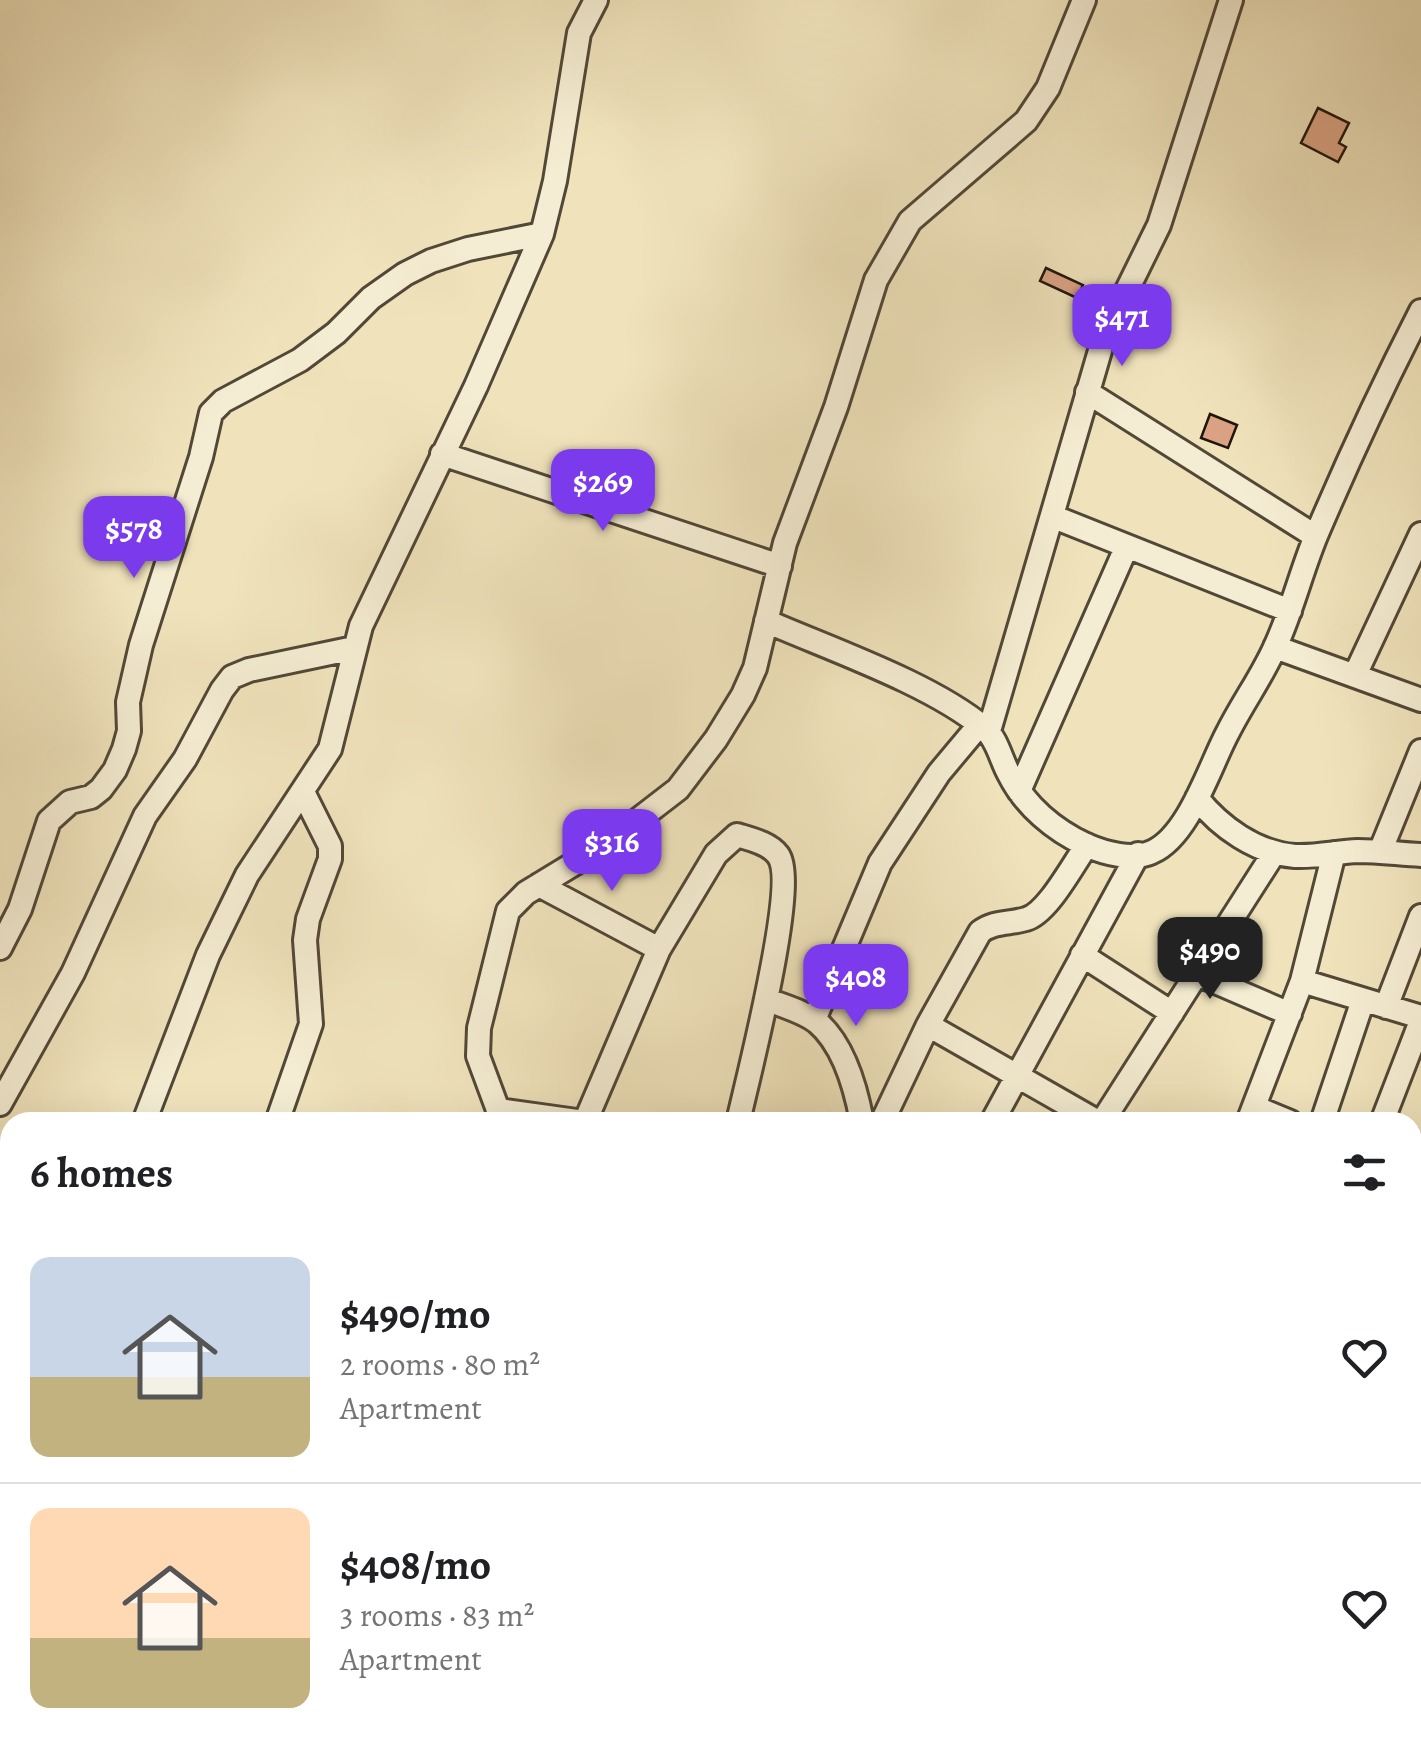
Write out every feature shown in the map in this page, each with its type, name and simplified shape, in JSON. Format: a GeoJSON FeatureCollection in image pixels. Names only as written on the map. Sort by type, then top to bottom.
{"type":"FeatureCollection","features":[{"type":"Feature","properties":{"kind":"street"},"geometry":{"type":"LineString","coordinates":[[148,1112],[208,955],[247,875],[330,748],[354,648],[368,609],[476,386],[542,234],[555,180],[576,46],[584,19],[596,0]]}},
{"type":"Feature","properties":{"kind":"street"},"geometry":{"type":"LineString","coordinates":[[496,1112],[478,1056],[479,1028],[508,910],[678,790],[716,739],[755,668],[780,566],[876,280],[910,221],[1026,121],[1048,88],[1084,0]]}},
{"type":"Feature","properties":{"kind":"street"},"geometry":{"type":"LineString","coordinates":[[814,1020],[880,863],[939,774],[985,728],[1054,518],[1110,320],[1159,225],[1231,0]]}},
{"type":"Feature","properties":{"kind":"street"},"geometry":{"type":"LineString","coordinates":[[0,948],[20,910],[49,821],[70,802],[91,797],[101,789],[124,749],[129,731],[128,702],[142,646],[211,414],[223,401],[300,360],[404,274],[431,260],[542,234]]}},
{"type":"Feature","properties":{"kind":"street"},"geometry":{"type":"LineString","coordinates":[[766,621],[943,700],[985,728],[1019,791],[1053,826],[1086,845],[1125,856],[1152,853],[1169,839],[1191,810],[1229,730],[1276,647],[1315,536],[1376,399],[1421,311]]}},
{"type":"Feature","properties":{"kind":"street"},"geometry":{"type":"LineString","coordinates":[[1088,392],[1315,536]]}},
{"type":"Feature","properties":{"kind":"street"},"geometry":{"type":"LineString","coordinates":[[442,454],[780,566]]}},
{"type":"Feature","properties":{"kind":"street"},"geometry":{"type":"LineString","coordinates":[[1054,518],[1290,611]]}},
{"type":"Feature","properties":{"kind":"street"},"geometry":{"type":"LineString","coordinates":[[1355,676],[1421,534]]}},
{"type":"Feature","properties":{"kind":"street"},"geometry":{"type":"LineString","coordinates":[[1019,791],[1126,548]]}},
{"type":"Feature","properties":{"kind":"street"},"geometry":{"type":"LineString","coordinates":[[1276,647],[1421,700]]}},
{"type":"Feature","properties":{"kind":"street"},"geometry":{"type":"LineString","coordinates":[[0,1104],[74,973],[146,816],[185,759],[232,677],[354,648]]}},
{"type":"Feature","properties":{"kind":"street"},"geometry":{"type":"LineString","coordinates":[[1380,852],[1421,750]]}},
{"type":"Feature","properties":{"kind":"street"},"geometry":{"type":"LineString","coordinates":[[281,1112],[312,1024],[304,940],[330,859],[330,846],[303,792]]}},
{"type":"Feature","properties":{"kind":"street"},"geometry":{"type":"LineString","coordinates":[[1197,798],[1213,818],[1248,842],[1274,853],[1421,855]]}},
{"type":"Feature","properties":{"kind":"street"},"geometry":{"type":"LineString","coordinates":[[588,1112],[659,949],[716,854],[736,835],[759,841],[778,856],[783,871],[775,966],[740,1112]]}},
{"type":"Feature","properties":{"kind":"street"},"geometry":{"type":"LineString","coordinates":[[887,1112],[928,1025],[980,932],[988,926],[1030,919],[1044,908],[1086,845]]}},
{"type":"Feature","properties":{"kind":"street"},"geometry":{"type":"LineString","coordinates":[[1094,1112],[1172,1013],[1274,853]]}},
{"type":"Feature","properties":{"kind":"street"},"geometry":{"type":"LineString","coordinates":[[1252,1112],[1302,982],[1334,853]]}},
{"type":"Feature","properties":{"kind":"street"},"geometry":{"type":"LineString","coordinates":[[997,1112],[1138,854]]}},
{"type":"Feature","properties":{"kind":"street"},"geometry":{"type":"LineString","coordinates":[[540,884],[659,949]]}},
{"type":"Feature","properties":{"kind":"street"},"geometry":{"type":"LineString","coordinates":[[1326,1112],[1375,1004],[1421,916]]}},
{"type":"Feature","properties":{"kind":"street"},"geometry":{"type":"LineString","coordinates":[[1082,955],[1172,1013]]}},
{"type":"Feature","properties":{"kind":"street"},"geometry":{"type":"LineString","coordinates":[[1197,974],[1290,1014]]}},
{"type":"Feature","properties":{"kind":"street"},"geometry":{"type":"LineString","coordinates":[[1302,982],[1421,1019],[1386,1112]]}},
{"type":"Feature","properties":{"kind":"street"},"geometry":{"type":"LineString","coordinates":[[766,999],[814,1020],[830,1035],[856,1089],[860,1112]]}},
{"type":"Feature","properties":{"kind":"street"},"geometry":{"type":"LineString","coordinates":[[928,1025],[1075,1112]]}},
{"type":"Feature","properties":{"kind":"building"},"geometry":{"type":"Polygon","coordinates":[[[1318,108],[1349,123],[1339,143],[1346,147],[1338,162],[1301,143],[1318,108]]]}},
{"type":"Feature","properties":{"kind":"building"},"geometry":{"type":"Polygon","coordinates":[[[1046,268],[1083,285],[1077,298],[1040,281],[1046,268]]]}},
{"type":"Feature","properties":{"kind":"building"},"geometry":{"type":"Polygon","coordinates":[[[1210,414],[1237,425],[1228,448],[1201,438],[1210,414]]]}}]}
